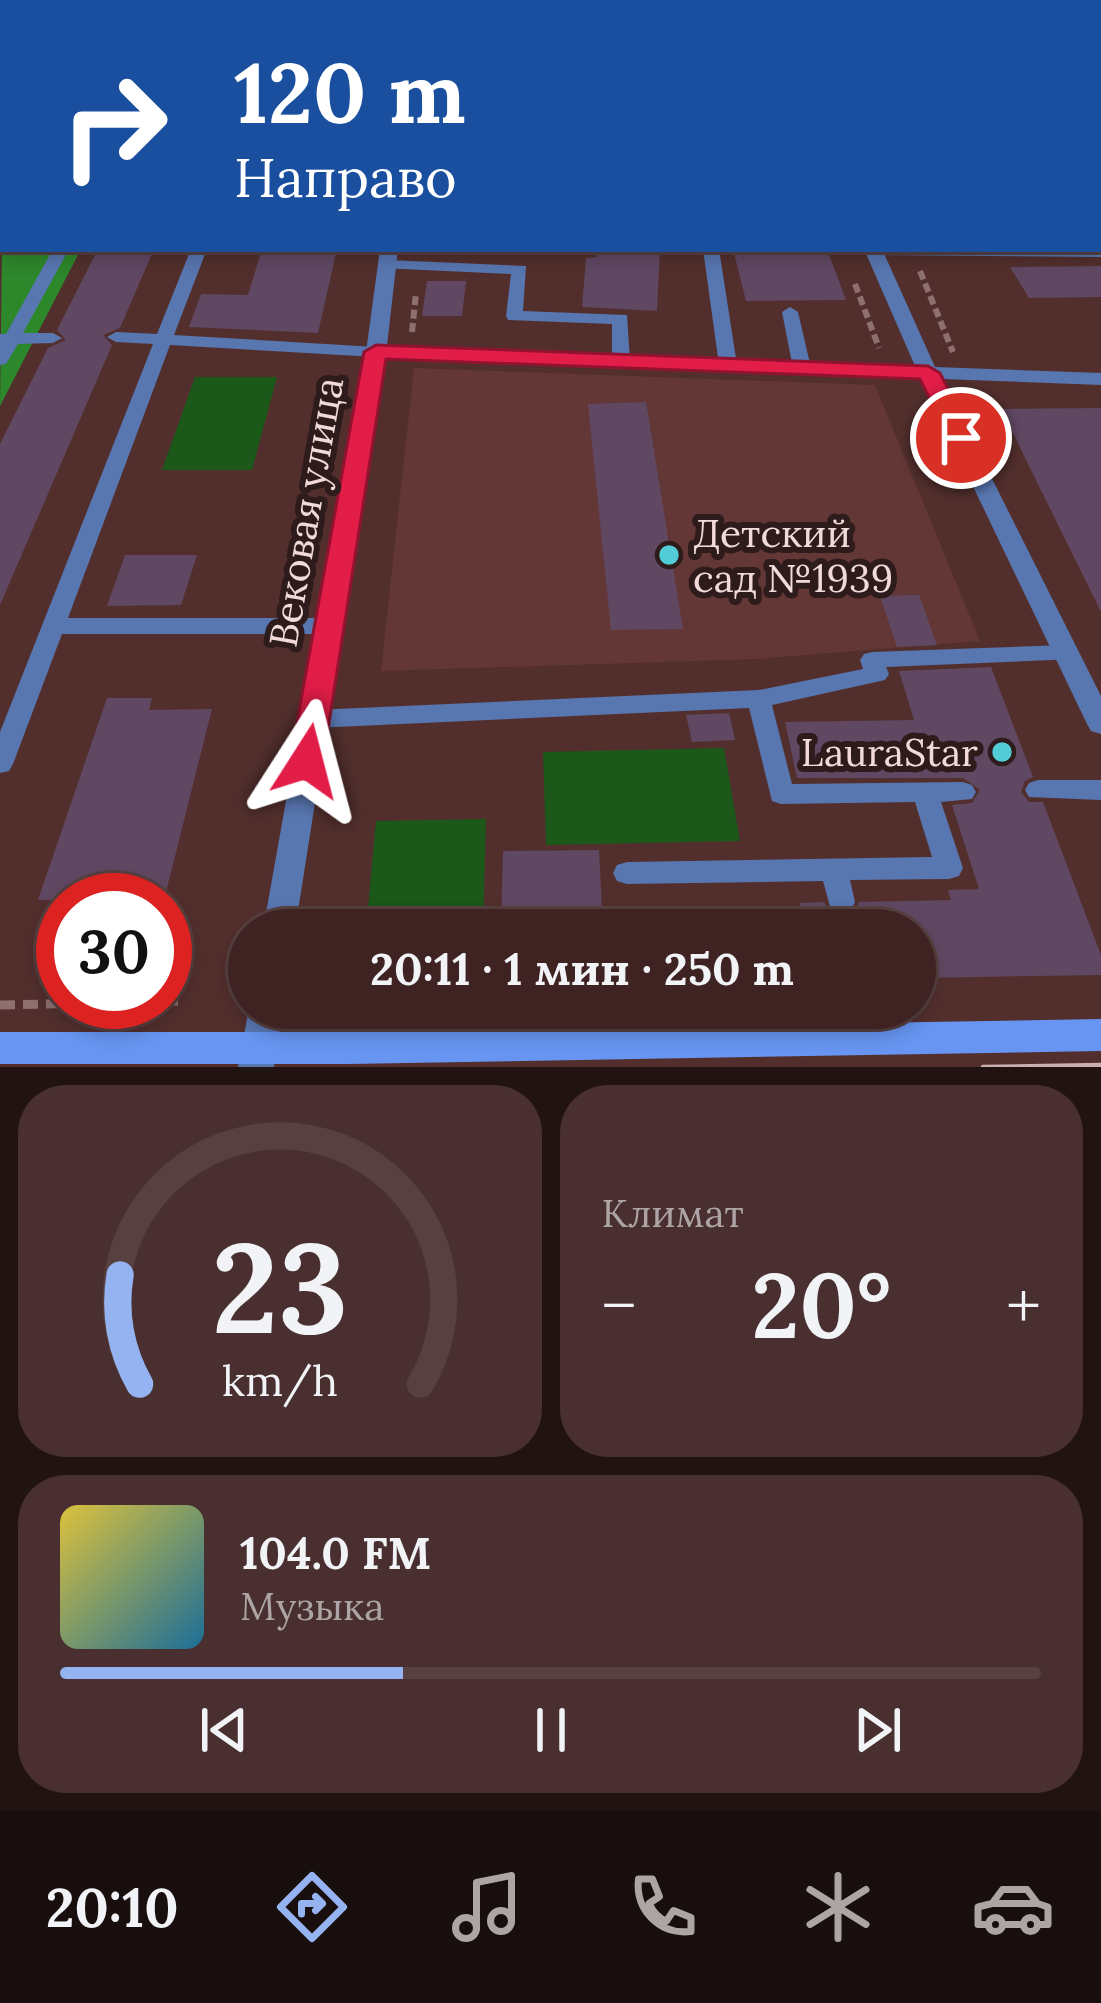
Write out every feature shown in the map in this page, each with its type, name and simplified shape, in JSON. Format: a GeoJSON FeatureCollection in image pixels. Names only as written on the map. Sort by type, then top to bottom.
{"type":"FeatureCollection","features":[{"type":"Feature","properties":{"kind":"street"},"geometry":{"type":"LineString","coordinates":[[874,252],[928,373],[1101,724]]}},
{"type":"Feature","properties":{"kind":"street","name":"Вековая улица"},"geometry":{"type":"LineString","coordinates":[[282,909],[388,257]]}},
{"type":"Feature","properties":{"kind":"street"},"geometry":{"type":"LineString","coordinates":[[376,352],[1101,379]]}},
{"type":"Feature","properties":{"kind":"street"},"geometry":{"type":"LineString","coordinates":[[936,1027],[1101,1035]]}},
{"type":"Feature","properties":{"kind":"street"},"geometry":{"type":"LineString","coordinates":[[0,1048],[258,1056],[742,1029]]}},
{"type":"Feature","properties":{"kind":"lane"},"geometry":{"type":"LineString","coordinates":[[0,360],[6,339],[59,252]]}},
{"type":"Feature","properties":{"kind":"lane"},"geometry":{"type":"LineString","coordinates":[[0,764],[198,252]]}},
{"type":"Feature","properties":{"kind":"lane"},"geometry":{"type":"LineString","coordinates":[[710,252],[728,365]]}},
{"type":"Feature","properties":{"kind":"lane"},"geometry":{"type":"LineString","coordinates":[[916,252],[1101,252]]}},
{"type":"Feature","properties":{"kind":"lane"},"geometry":{"type":"LineString","coordinates":[[388,257],[520,269],[514,316],[621,319],[621,361]]}},
{"type":"Feature","properties":{"kind":"lane"},"geometry":{"type":"LineString","coordinates":[[790,312],[802,368]]}},
{"type":"Feature","properties":{"kind":"lane"},"geometry":{"type":"LineString","coordinates":[[116,337],[376,352]]}},
{"type":"Feature","properties":{"kind":"lane"},"geometry":{"type":"LineString","coordinates":[[6,339],[53,338]]}},
{"type":"Feature","properties":{"kind":"lane"},"geometry":{"type":"LineString","coordinates":[[52,626],[330,626]]}},
{"type":"Feature","properties":{"kind":"lane"},"geometry":{"type":"LineString","coordinates":[[314,719],[759,699],[877,674],[872,660],[1066,652]]}},
{"type":"Feature","properties":{"kind":"lane"},"geometry":{"type":"LineString","coordinates":[[759,699],[781,794],[963,792]]}},
{"type":"Feature","properties":{"kind":"lane"},"geometry":{"type":"LineString","coordinates":[[1038,790],[1101,790]]}},
{"type":"Feature","properties":{"kind":"lane"},"geometry":{"type":"LineString","coordinates":[[627,873],[949,868],[925,793]]}},
{"type":"Feature","properties":{"kind":"lane"},"geometry":{"type":"LineString","coordinates":[[833,870],[841,902]]}},
{"type":"Feature","properties":{"kind":"path"},"geometry":{"type":"LineString","coordinates":[[850,272],[880,351],[874,359]]}},
{"type":"Feature","properties":{"kind":"path"},"geometry":{"type":"LineString","coordinates":[[0,1005],[36,1004]]}},
{"type":"Feature","properties":{"kind":"shaded area","name":"Детский сад №1939"},"geometry":{"type":"Polygon","coordinates":[[[414,368],[875,385],[980,641],[756,659],[381,671],[414,368]]]}},
{"type":"Feature","properties":{"kind":"green space"},"geometry":{"type":"Polygon","coordinates":[[[2,252],[79,252],[0,406],[2,252]]]}},
{"type":"Feature","properties":{"kind":"green space"},"geometry":{"type":"Polygon","coordinates":[[[195,377],[277,377],[252,470],[162,470],[195,377]]]}},
{"type":"Feature","properties":{"kind":"green space"},"geometry":{"type":"Polygon","coordinates":[[[724,748],[740,841],[546,845],[543,752],[724,748]]]}},
{"type":"Feature","properties":{"kind":"green space"},"geometry":{"type":"Polygon","coordinates":[[[486,819],[484,909],[368,909],[376,821],[486,819]]]}},
{"type":"Feature","properties":{"kind":"building"},"geometry":{"type":"Polygon","coordinates":[[[96,252],[153,252],[120,328],[103,335],[112,345],[0,605],[0,444],[48,348],[66,340],[57,330],[96,252]]]}},
{"type":"Feature","properties":{"kind":"building"},"geometry":{"type":"Polygon","coordinates":[[[261,252],[336,252],[318,333],[189,327],[201,294],[248,295],[261,252]]]}},
{"type":"Feature","properties":{"kind":"building"},"geometry":{"type":"Polygon","coordinates":[[[598,252],[660,252],[657,311],[582,307],[586,258],[597,257],[598,252]]]}},
{"type":"Feature","properties":{"kind":"building"},"geometry":{"type":"Polygon","coordinates":[[[734,252],[828,252],[846,300],[746,301],[734,252]]]}},
{"type":"Feature","properties":{"kind":"building"},"geometry":{"type":"Polygon","coordinates":[[[1101,266],[1101,297],[1029,298],[1010,267],[1101,266]]]}},
{"type":"Feature","properties":{"kind":"building"},"geometry":{"type":"Polygon","coordinates":[[[427,281],[466,281],[462,316],[422,316],[427,281]]]}},
{"type":"Feature","properties":{"kind":"building"},"geometry":{"type":"Polygon","coordinates":[[[646,402],[683,629],[611,630],[588,404],[646,402]]]}},
{"type":"Feature","properties":{"kind":"building"},"geometry":{"type":"Polygon","coordinates":[[[1101,408],[1101,612],[1001,409],[1101,408]]]}},
{"type":"Feature","properties":{"kind":"building"},"geometry":{"type":"Polygon","coordinates":[[[125,555],[197,555],[181,605],[107,606],[125,555]]]}},
{"type":"Feature","properties":{"kind":"building"},"geometry":{"type":"Polygon","coordinates":[[[919,595],[937,645],[897,647],[880,596],[919,595]]]}},
{"type":"Feature","properties":{"kind":"building"},"geometry":{"type":"Polygon","coordinates":[[[991,667],[1033,777],[1025,781],[1021,792],[1029,802],[1043,802],[1101,955],[1101,975],[936,978],[936,909],[856,909],[859,902],[951,900],[948,890],[979,889],[952,805],[972,803],[980,790],[963,778],[797,778],[785,722],[914,720],[899,671],[991,667]]]}},
{"type":"Feature","properties":{"kind":"building"},"geometry":{"type":"Polygon","coordinates":[[[107,698],[152,698],[149,710],[212,709],[171,873],[47,873],[107,698]]]}},
{"type":"Feature","properties":{"kind":"building"},"geometry":{"type":"Polygon","coordinates":[[[729,713],[735,740],[692,742],[686,715],[729,713]]]}},
{"type":"Feature","properties":{"kind":"building"},"geometry":{"type":"Polygon","coordinates":[[[599,850],[602,909],[502,909],[503,851],[599,850]]]}},
{"type":"Feature","properties":{"kind":"building"},"geometry":{"type":"Polygon","coordinates":[[[824,902],[828,909],[800,909],[800,903],[824,902]]]}},
{"type":"Feature","properties":{"kind":"tram line"},"geometry":{"type":"LineString","coordinates":[[983,1067],[1101,1065]]}},
{"type":"Feature","properties":{"kind":"place","name":"Детский сад №1939"},"geometry":{"type":"Point","coordinates":[669,555]}},
{"type":"Feature","properties":{"kind":"place","name":"LauraStar"},"geometry":{"type":"Point","coordinates":[1002,752]}},
{"type":"Feature","properties":{"kind":"route"},"geometry":{"type":"LineString","coordinates":[[307,761],[376,352],[928,373],[961,438]]}}]}
